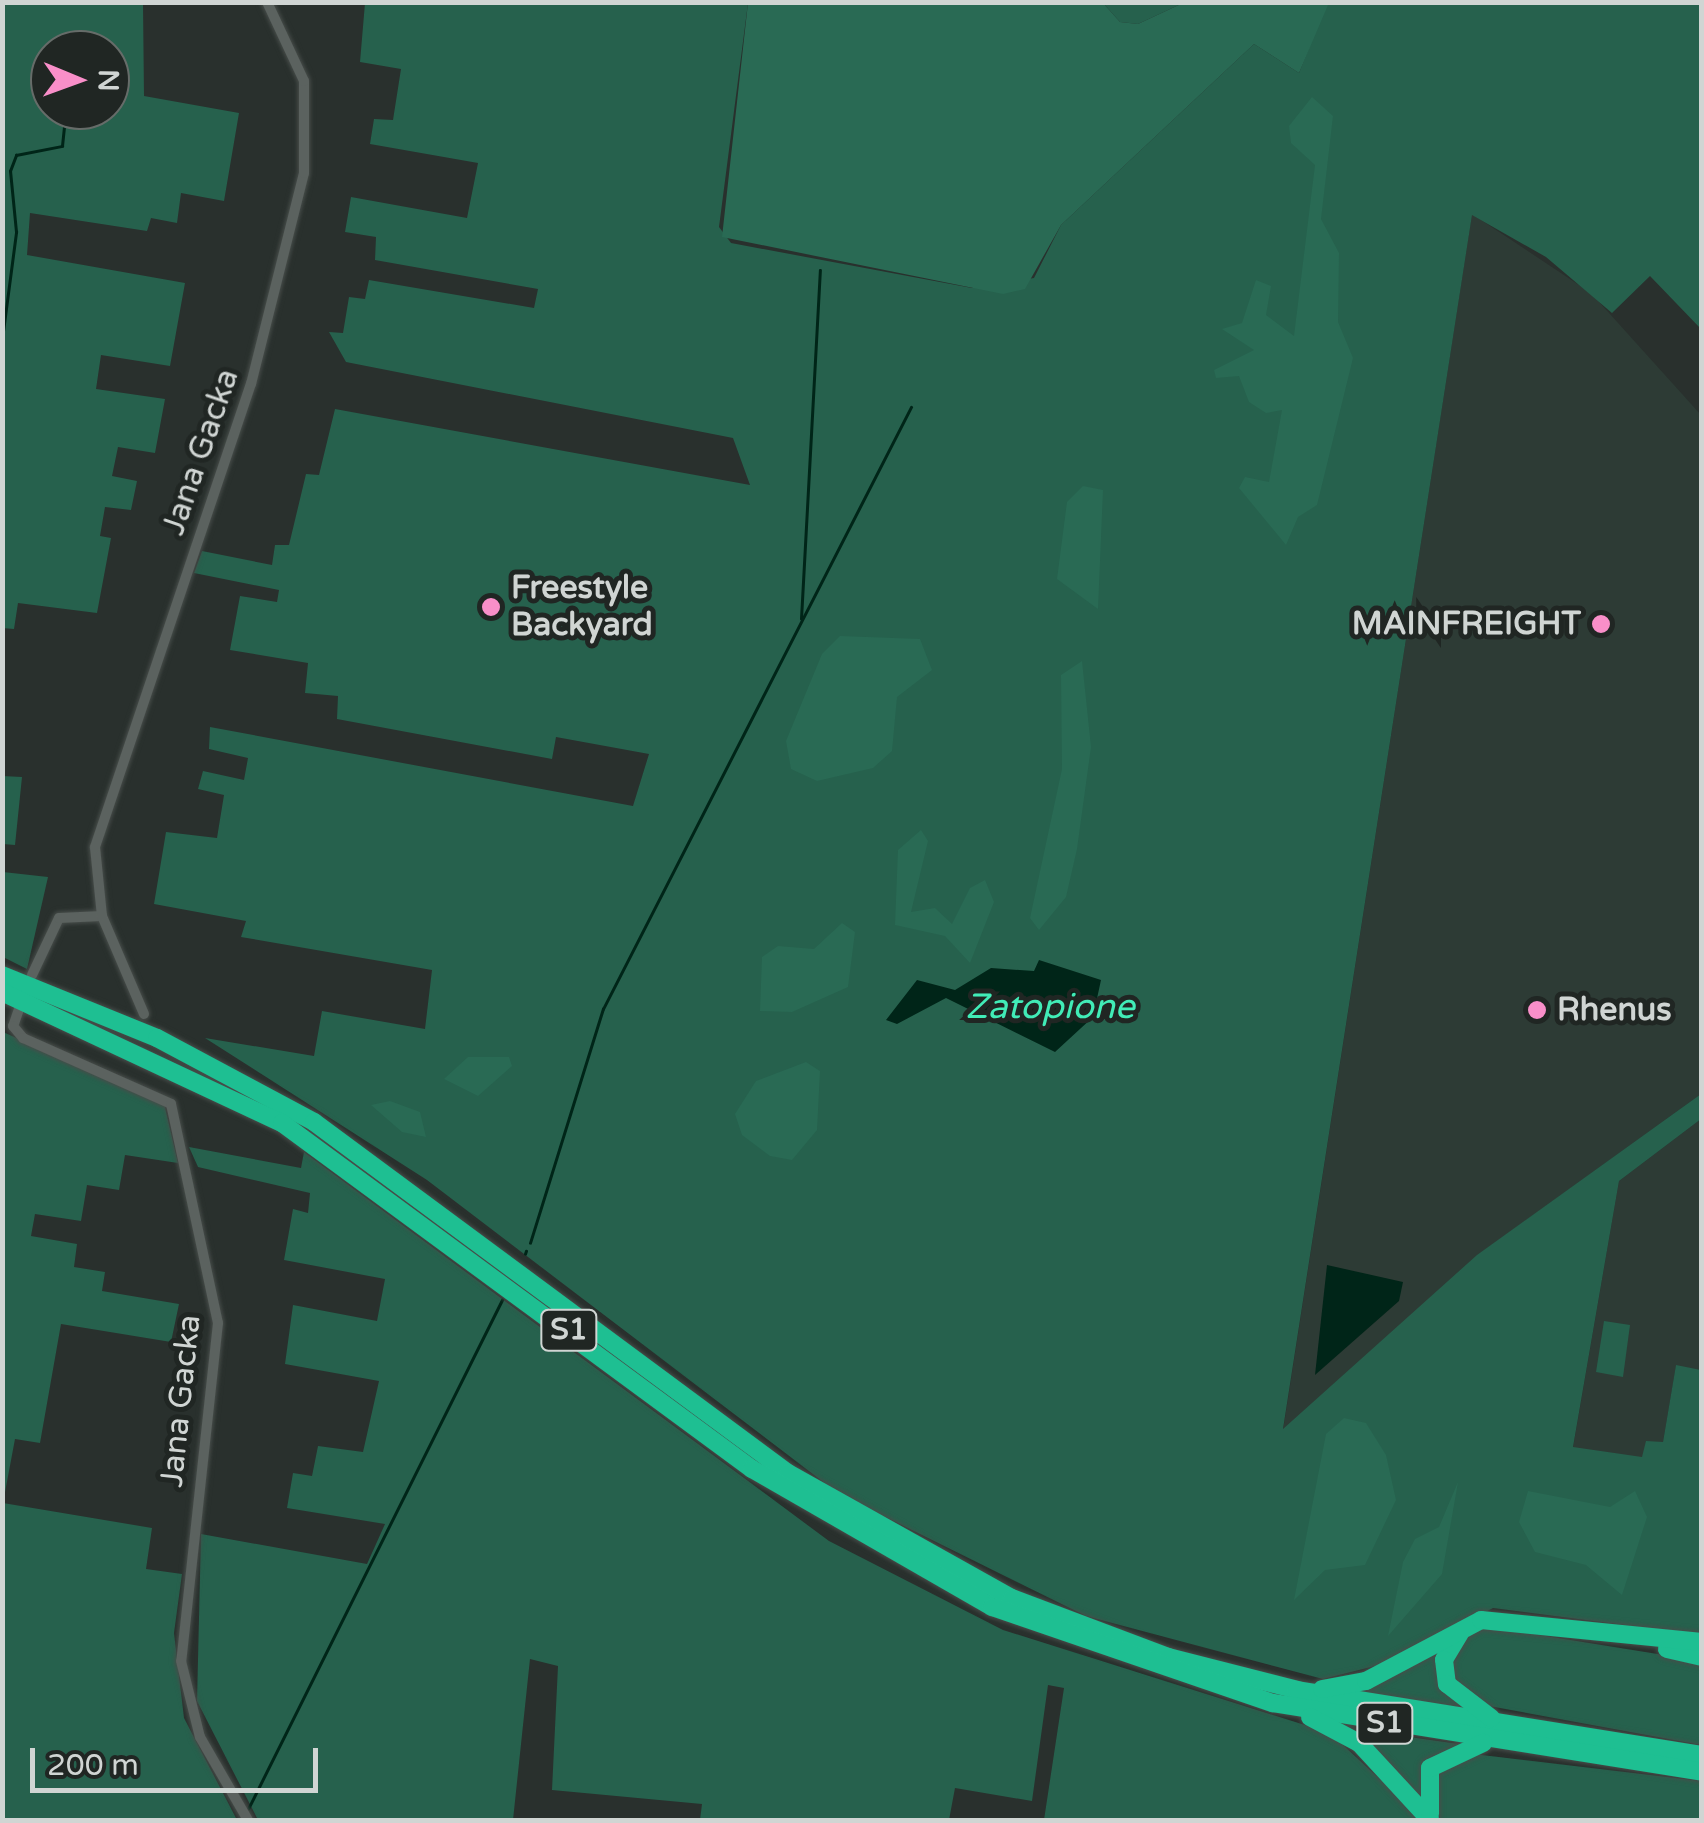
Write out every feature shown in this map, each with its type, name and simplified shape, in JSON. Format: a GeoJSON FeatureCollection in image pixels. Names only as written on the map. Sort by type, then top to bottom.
{"type":"FeatureCollection","features":[{"type":"Feature","properties":{"kind":"highway","name":"S1"},"geometry":{"type":"LineString","coordinates":[[2,975],[157,1038],[314,1122],[788,1473],[902,1543],[1074,1624],[1297,1690],[1702,1772]]}},
{"type":"Feature","properties":{"kind":"highway","name":"S1"},"geometry":{"type":"LineString","coordinates":[[2,992],[190,1073],[339,1158],[752,1469],[889,1555],[1078,1644],[1273,1702],[1504,1734],[1702,1755]]}},
{"type":"Feature","properties":{"kind":"highway"},"geometry":{"type":"LineString","coordinates":[[1297,1690],[1366,1682],[1466,1626],[1504,1620],[1623,1638],[1702,1657]]}},
{"type":"Feature","properties":{"kind":"highway"},"geometry":{"type":"LineString","coordinates":[[1466,1626],[1447,1650],[1447,1684],[1468,1707],[1504,1734]]}},
{"type":"Feature","properties":{"kind":"highway"},"geometry":{"type":"LineString","coordinates":[[1623,1638],[1702,1642]]}},
{"type":"Feature","properties":{"kind":"highway"},"geometry":{"type":"LineString","coordinates":[[1273,1702],[1352,1738],[1432,1820]]}},
{"type":"Feature","properties":{"kind":"highway"},"geometry":{"type":"LineString","coordinates":[[1432,1820],[1424,1794],[1430,1768],[1460,1748],[1504,1734]]}},
{"type":"Feature","properties":{"kind":"street","name":"Jana Gacka"},"geometry":{"type":"LineString","coordinates":[[144,1014],[102,916],[100,819],[252,384],[304,173],[304,81],[267,2]]}},
{"type":"Feature","properties":{"kind":"street"},"geometry":{"type":"LineString","coordinates":[[32,975],[59,918],[102,916]]}},
{"type":"Feature","properties":{"kind":"street","name":"Jana Gacka"},"geometry":{"type":"LineString","coordinates":[[18,1009],[15,1032],[164,1096],[174,1114],[217,1304],[181,1617],[195,1725],[247,1820]]}},
{"type":"Feature","properties":{"kind":"shaded area"},"geometry":{"type":"Polygon","coordinates":[[[3,2],[143,3],[144,96],[239,113],[224,201],[181,193],[177,223],[151,218],[147,231],[30,213],[27,255],[185,283],[170,366],[101,355],[96,389],[165,399],[155,453],[118,447],[112,476],[137,481],[131,510],[105,507],[100,536],[111,538],[97,613],[18,603],[14,629],[2,628],[3,2]]]}},
{"type":"Feature","properties":{"kind":"shaded area"},"geometry":{"type":"Polygon","coordinates":[[[365,3],[748,3],[719,227],[731,243],[972,288],[1034,278],[1061,225],[1254,44],[1299,73],[1327,3],[1701,3],[1701,329],[1650,276],[1612,313],[1546,257],[1472,215],[1283,1429],[1477,1255],[1701,1094],[1701,1119],[1619,1181],[1573,1447],[1642,1457],[1646,1441],[1663,1442],[1676,1365],[1701,1370],[1701,1635],[1493,1608],[1387,1663],[1323,1679],[1086,1616],[839,1494],[427,1180],[205,1038],[314,1056],[322,1011],[425,1029],[432,970],[241,937],[246,921],[154,904],[166,832],[217,838],[224,795],[198,789],[203,771],[244,780],[248,758],[209,749],[210,727],[633,806],[649,754],[556,737],[552,759],[337,719],[338,696],[305,693],[308,663],[230,650],[240,596],[277,602],[279,590],[194,573],[202,551],[272,565],[275,545],[289,545],[306,474],[319,475],[335,409],[750,485],[733,438],[346,362],[329,332],[343,333],[349,297],[365,299],[369,280],[534,308],[538,289],[375,260],[376,237],[345,232],[351,197],[467,218],[478,163],[370,144],[374,119],[393,120],[401,69],[360,62],[365,3]]]}},
{"type":"Feature","properties":{"kind":"shaded area"},"geometry":{"type":"Polygon","coordinates":[[[748,3],[1103,3],[1120,22],[1138,24],[1183,3],[1328,5],[1299,73],[1254,44],[1061,225],[1025,289],[1003,294],[722,237],[748,3]]]}},
{"type":"Feature","properties":{"kind":"shaded area"},"geometry":{"type":"Polygon","coordinates":[[[1103,3],[1183,3],[1138,24],[1120,22],[1103,3]]]}},
{"type":"Feature","properties":{"kind":"shaded area"},"geometry":{"type":"Polygon","coordinates":[[[1312,97],[1333,116],[1321,219],[1339,253],[1338,322],[1353,358],[1317,505],[1298,517],[1286,545],[1239,488],[1245,477],[1269,482],[1282,410],[1266,413],[1249,402],[1239,376],[1216,378],[1214,370],[1254,350],[1222,329],[1242,323],[1256,280],[1271,286],[1266,315],[1294,336],[1315,165],[1291,143],[1289,126],[1312,97]]]}},
{"type":"Feature","properties":{"kind":"shaded area"},"geometry":{"type":"Polygon","coordinates":[[[1472,214],[1591,293],[1701,415],[1701,1094],[1478,1255],[1283,1431],[1472,214]]]}},
{"type":"Feature","properties":{"kind":"shaded area"},"geometry":{"type":"Polygon","coordinates":[[[1083,486],[1103,490],[1098,609],[1057,579],[1067,502],[1083,486]]]}},
{"type":"Feature","properties":{"kind":"shaded area"},"geometry":{"type":"Polygon","coordinates":[[[840,636],[920,639],[932,670],[897,697],[892,751],[873,768],[817,781],[791,769],[786,741],[822,654],[840,636]]]}},
{"type":"Feature","properties":{"kind":"shaded area"},"geometry":{"type":"Polygon","coordinates":[[[1082,661],[1091,747],[1077,849],[1066,897],[1039,930],[1030,918],[1062,769],[1061,675],[1082,661]]]}},
{"type":"Feature","properties":{"kind":"shaded area"},"geometry":{"type":"Polygon","coordinates":[[[2,776],[22,777],[15,845],[3,844],[2,776]]]}},
{"type":"Feature","properties":{"kind":"shaded area"},"geometry":{"type":"Polygon","coordinates":[[[921,830],[928,841],[911,912],[935,908],[952,924],[970,888],[985,880],[994,902],[970,963],[945,936],[895,925],[898,850],[921,830]]]}},
{"type":"Feature","properties":{"kind":"shaded area"},"geometry":{"type":"Polygon","coordinates":[[[3,872],[48,877],[27,969],[3,957],[3,872]]]}},
{"type":"Feature","properties":{"kind":"shaded area"},"geometry":{"type":"Polygon","coordinates":[[[842,923],[855,932],[848,987],[792,1012],[760,1011],[762,957],[778,946],[814,949],[842,923]]]}},
{"type":"Feature","properties":{"kind":"shaded area"},"geometry":{"type":"Polygon","coordinates":[[[3,1032],[164,1103],[178,1163],[125,1155],[119,1190],[87,1185],[81,1221],[35,1214],[31,1236],[77,1244],[74,1267],[105,1272],[102,1291],[179,1304],[171,1342],[61,1324],[40,1443],[15,1439],[3,1503],[3,1032]]]}},
{"type":"Feature","properties":{"kind":"shaded area"},"geometry":{"type":"Polygon","coordinates":[[[468,1057],[509,1057],[512,1066],[478,1096],[444,1079],[468,1057]]]}},
{"type":"Feature","properties":{"kind":"shaded area"},"geometry":{"type":"Polygon","coordinates":[[[806,1062],[820,1071],[817,1130],[792,1160],[770,1156],[742,1135],[735,1114],[756,1081],[806,1062]]]}},
{"type":"Feature","properties":{"kind":"shaded area"},"geometry":{"type":"Polygon","coordinates":[[[390,1101],[420,1112],[426,1137],[402,1132],[371,1105],[390,1101]]]}},
{"type":"Feature","properties":{"kind":"shaded area"},"geometry":{"type":"Polygon","coordinates":[[[1701,1119],[1701,1370],[1676,1366],[1663,1442],[1642,1458],[1573,1448],[1619,1181],[1701,1119]]]}},
{"type":"Feature","properties":{"kind":"shaded area"},"geometry":{"type":"Polygon","coordinates":[[[189,1147],[301,1168],[304,1152],[829,1541],[1003,1630],[1330,1733],[1424,1820],[1044,1820],[1064,1688],[1048,1685],[1032,1801],[955,1788],[949,1820],[700,1820],[702,1804],[552,1790],[558,1666],[530,1659],[513,1820],[258,1820],[197,1701],[201,1534],[367,1564],[385,1524],[287,1508],[293,1473],[312,1476],[318,1446],[363,1452],[379,1381],[285,1364],[293,1305],[377,1321],[385,1279],[284,1260],[293,1209],[308,1213],[310,1193],[198,1167],[189,1147]]]}},
{"type":"Feature","properties":{"kind":"shaded area"},"geometry":{"type":"Polygon","coordinates":[[[1604,1321],[1630,1325],[1623,1377],[1596,1372],[1604,1321]]]}},
{"type":"Feature","properties":{"kind":"shaded area"},"geometry":{"type":"Polygon","coordinates":[[[1344,1418],[1366,1423],[1386,1455],[1396,1500],[1365,1565],[1325,1570],[1294,1600],[1326,1434],[1344,1418]]]}},
{"type":"Feature","properties":{"kind":"shaded area"},"geometry":{"type":"Polygon","coordinates":[[[1458,1482],[1442,1574],[1388,1636],[1403,1562],[1415,1539],[1439,1527],[1458,1482]]]}},
{"type":"Feature","properties":{"kind":"shaded area"},"geometry":{"type":"Polygon","coordinates":[[[1528,1491],[1610,1507],[1635,1491],[1647,1517],[1622,1595],[1586,1565],[1535,1552],[1519,1522],[1528,1491]]]}},
{"type":"Feature","properties":{"kind":"shaded area"},"geometry":{"type":"Polygon","coordinates":[[[3,1503],[152,1528],[146,1569],[182,1574],[174,1633],[184,1718],[237,1820],[3,1820],[3,1503]]]}},
{"type":"Feature","properties":{"kind":"shaded area"},"geometry":{"type":"Polygon","coordinates":[[[1483,1626],[1701,1661],[1701,1745],[1467,1702],[1449,1673],[1459,1641],[1483,1626]]]}},
{"type":"Feature","properties":{"kind":"shaded area"},"geometry":{"type":"Polygon","coordinates":[[[1446,1643],[1446,1692],[1469,1712],[1364,1697],[1365,1686],[1446,1643]]]}},
{"type":"Feature","properties":{"kind":"shaded area"},"geometry":{"type":"Polygon","coordinates":[[[1360,1730],[1459,1744],[1426,1766],[1419,1802],[1360,1730]]]}},
{"type":"Feature","properties":{"kind":"shaded area"},"geometry":{"type":"Polygon","coordinates":[[[1465,1753],[1701,1781],[1701,1820],[1440,1820],[1433,1773],[1465,1753]]]}},
{"type":"Feature","properties":{"kind":"water","name":"Zatopione"},"geometry":{"type":"Polygon","coordinates":[[[1039,960],[1101,980],[1093,1017],[1055,1052],[946,998],[897,1024],[886,1020],[917,980],[955,990],[991,968],[1034,971],[1039,960]]]}},
{"type":"Feature","properties":{"kind":"water"},"geometry":{"type":"Polygon","coordinates":[[[1327,1265],[1403,1282],[1399,1301],[1315,1375],[1327,1265]]]}},
{"type":"Feature","properties":{"kind":"waterway"},"geometry":{"type":"LineString","coordinates":[[2,339],[16,232],[10,171],[16,155],[62,146],[64,130]]}},
{"type":"Feature","properties":{"kind":"waterway"},"geometry":{"type":"LineString","coordinates":[[801,619],[820,271]]}},
{"type":"Feature","properties":{"kind":"waterway"},"geometry":{"type":"LineString","coordinates":[[530,1243],[603,1009],[911,407]]}},
{"type":"Feature","properties":{"kind":"waterway"},"geometry":{"type":"LineString","coordinates":[[248,1809],[502,1300]]}},
{"type":"Feature","properties":{"kind":"place","name":"Freestyle Backyard"},"geometry":{"type":"Point","coordinates":[491,607]}},
{"type":"Feature","properties":{"kind":"place","name":"MAINFREIGHT"},"geometry":{"type":"Point","coordinates":[1601,624]}},
{"type":"Feature","properties":{"kind":"place","name":"Rhenus"},"geometry":{"type":"Point","coordinates":[1537,1010]}}]}
